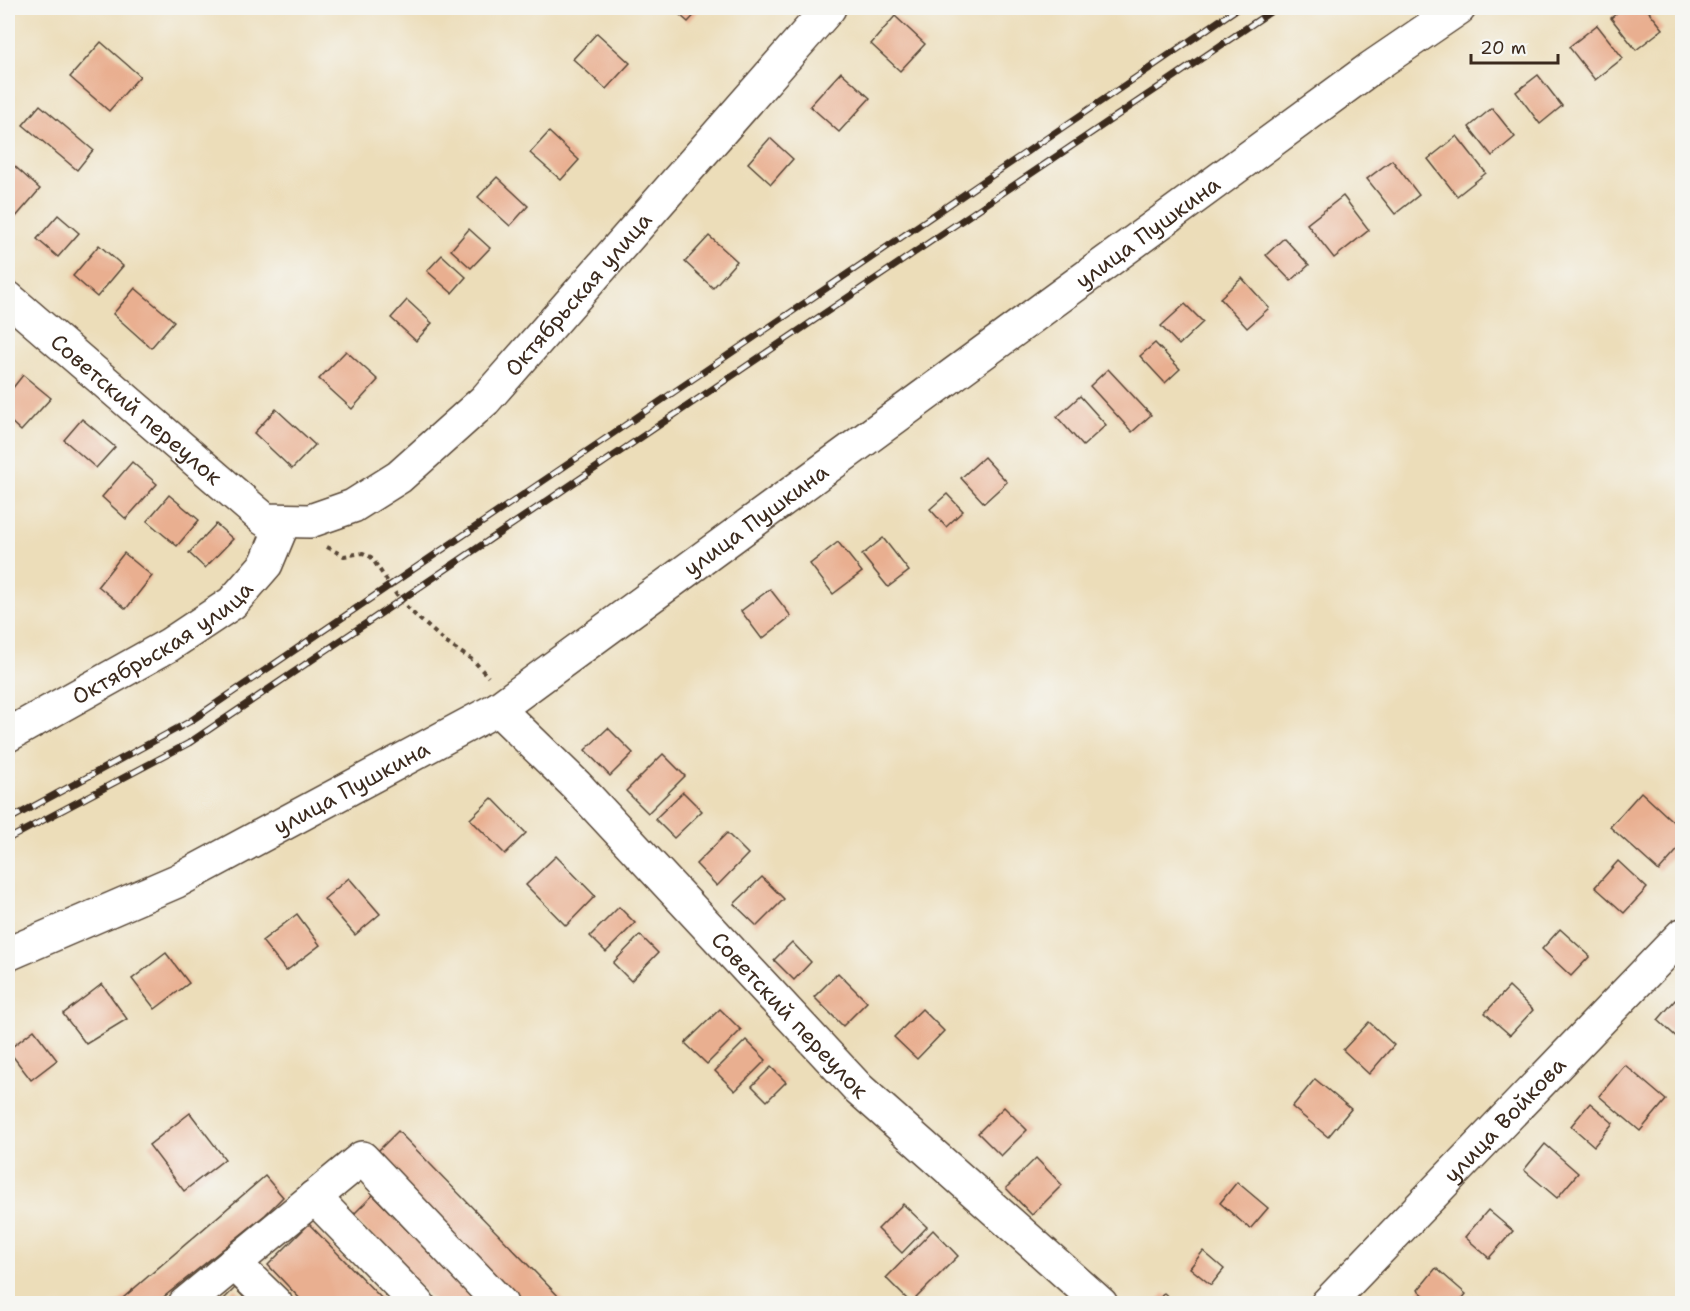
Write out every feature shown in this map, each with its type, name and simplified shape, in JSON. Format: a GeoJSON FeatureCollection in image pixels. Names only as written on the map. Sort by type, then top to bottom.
{"type":"FeatureCollection","features":[{"type":"Feature","properties":{"kind":"street","name":"Октябрьская улица"},"geometry":{"type":"LineString","coordinates":[[8,735],[169,645],[232,603],[266,564],[284,521],[310,521],[353,506],[399,477],[485,400],[829,8]]}},
{"type":"Feature","properties":{"kind":"street","name":"улица Пушкина"},"geometry":{"type":"LineString","coordinates":[[8,954],[177,880],[499,708],[1371,68],[1459,8]]}},
{"type":"Feature","properties":{"kind":"street","name":"Советский переулок"},"geometry":{"type":"LineString","coordinates":[[8,298],[284,521]]}},
{"type":"Feature","properties":{"kind":"street","name":"Советский переулок"},"geometry":{"type":"LineString","coordinates":[[499,708],[584,793],[859,1089],[1101,1304]]}},
{"type":"Feature","properties":{"kind":"street","name":"улица Войкова"},"geometry":{"type":"LineString","coordinates":[[1327,1304],[1683,935]]}},
{"type":"Feature","properties":{"kind":"street"},"geometry":{"type":"LineString","coordinates":[[185,1304],[362,1158],[501,1304]]}},
{"type":"Feature","properties":{"kind":"street"},"geometry":{"type":"LineString","coordinates":[[314,1197],[418,1304]]}},
{"type":"Feature","properties":{"kind":"street"},"geometry":{"type":"LineString","coordinates":[[234,1263],[276,1304]]}},
{"type":"Feature","properties":{"kind":"path"},"geometry":{"type":"LineString","coordinates":[[284,521],[344,556],[363,553],[371,557],[400,600],[448,644],[480,667],[490,680],[499,708]]}},
{"type":"Feature","properties":{"kind":"building"},"geometry":{"type":"Polygon","coordinates":[[[672,8],[701,8],[688,22],[672,8]]]}},
{"type":"Feature","properties":{"kind":"building"},"geometry":{"type":"Polygon","coordinates":[[[1623,8],[1646,8],[1663,29],[1636,50],[1611,18],[1623,8]]]}},
{"type":"Feature","properties":{"kind":"building"},"geometry":{"type":"Polygon","coordinates":[[[895,16],[925,44],[900,71],[871,44],[895,16]]]}},
{"type":"Feature","properties":{"kind":"building"},"geometry":{"type":"Polygon","coordinates":[[[1597,25],[1623,58],[1595,80],[1569,47],[1597,25]]]}},
{"type":"Feature","properties":{"kind":"building"},"geometry":{"type":"Polygon","coordinates":[[[597,33],[630,63],[606,89],[573,59],[597,33]]]}},
{"type":"Feature","properties":{"kind":"building"},"geometry":{"type":"Polygon","coordinates":[[[101,42],[140,76],[109,111],[70,77],[101,42]]]}},
{"type":"Feature","properties":{"kind":"building"},"geometry":{"type":"Polygon","coordinates":[[[841,72],[870,98],[839,132],[810,106],[841,72]]]}},
{"type":"Feature","properties":{"kind":"building"},"geometry":{"type":"Polygon","coordinates":[[[1538,75],[1562,106],[1540,124],[1516,92],[1538,75]]]}},
{"type":"Feature","properties":{"kind":"building"},"geometry":{"type":"Polygon","coordinates":[[[40,105],[93,150],[77,170],[23,125],[40,105]]]}},
{"type":"Feature","properties":{"kind":"building"},"geometry":{"type":"Polygon","coordinates":[[[1492,108],[1515,137],[1492,156],[1469,127],[1492,108]]]}},
{"type":"Feature","properties":{"kind":"building"},"geometry":{"type":"Polygon","coordinates":[[[549,132],[579,160],[561,180],[530,153],[549,132]]]}},
{"type":"Feature","properties":{"kind":"building"},"geometry":{"type":"Polygon","coordinates":[[[1457,136],[1486,173],[1457,196],[1428,159],[1457,136]]]}},
{"type":"Feature","properties":{"kind":"building"},"geometry":{"type":"Polygon","coordinates":[[[770,138],[793,159],[771,184],[748,163],[770,138]]]}},
{"type":"Feature","properties":{"kind":"building"},"geometry":{"type":"Polygon","coordinates":[[[1392,160],[1419,195],[1395,214],[1367,179],[1392,160]]]}},
{"type":"Feature","properties":{"kind":"building"},"geometry":{"type":"Polygon","coordinates":[[[10,162],[40,189],[8,226],[8,165],[10,162]]]}},
{"type":"Feature","properties":{"kind":"building"},"geometry":{"type":"Polygon","coordinates":[[[497,177],[528,206],[510,226],[478,197],[497,177]]]}},
{"type":"Feature","properties":{"kind":"building"},"geometry":{"type":"Polygon","coordinates":[[[1343,196],[1369,230],[1334,258],[1307,224],[1343,196]]]}},
{"type":"Feature","properties":{"kind":"building"},"geometry":{"type":"Polygon","coordinates":[[[58,215],[79,233],[58,257],[37,239],[58,215]]]}},
{"type":"Feature","properties":{"kind":"building"},"geometry":{"type":"Polygon","coordinates":[[[469,229],[490,248],[471,268],[451,250],[469,229]]]}},
{"type":"Feature","properties":{"kind":"building"},"geometry":{"type":"Polygon","coordinates":[[[709,236],[737,261],[713,288],[685,262],[709,236]]]}},
{"type":"Feature","properties":{"kind":"building"},"geometry":{"type":"Polygon","coordinates":[[[1284,238],[1309,265],[1291,281],[1266,255],[1284,238]]]}},
{"type":"Feature","properties":{"kind":"building"},"geometry":{"type":"Polygon","coordinates":[[[99,245],[123,266],[97,297],[73,276],[99,245]]]}},
{"type":"Feature","properties":{"kind":"building"},"geometry":{"type":"Polygon","coordinates":[[[442,255],[466,277],[452,293],[427,271],[442,255]]]}},
{"type":"Feature","properties":{"kind":"building"},"geometry":{"type":"Polygon","coordinates":[[[1242,278],[1269,308],[1247,328],[1220,298],[1242,278]]]}},
{"type":"Feature","properties":{"kind":"building"},"geometry":{"type":"Polygon","coordinates":[[[135,288],[174,321],[151,348],[113,314],[135,288]]]}},
{"type":"Feature","properties":{"kind":"building"},"geometry":{"type":"Polygon","coordinates":[[[407,300],[432,323],[416,341],[391,318],[407,300]]]}},
{"type":"Feature","properties":{"kind":"building"},"geometry":{"type":"Polygon","coordinates":[[[1185,304],[1203,322],[1179,345],[1161,326],[1185,304]]]}},
{"type":"Feature","properties":{"kind":"building"},"geometry":{"type":"Polygon","coordinates":[[[1155,343],[1180,369],[1165,383],[1140,356],[1155,343]]]}},
{"type":"Feature","properties":{"kind":"building"},"geometry":{"type":"Polygon","coordinates":[[[346,351],[378,380],[352,409],[319,379],[346,351]]]}},
{"type":"Feature","properties":{"kind":"building"},"geometry":{"type":"Polygon","coordinates":[[[1108,369],[1151,415],[1132,432],[1090,386],[1108,369]]]}},
{"type":"Feature","properties":{"kind":"building"},"geometry":{"type":"Polygon","coordinates":[[[23,375],[51,398],[21,431],[8,419],[8,394],[23,375]]]}},
{"type":"Feature","properties":{"kind":"building"},"geometry":{"type":"Polygon","coordinates":[[[1080,396],[1106,425],[1083,446],[1057,417],[1080,396]]]}},
{"type":"Feature","properties":{"kind":"building"},"geometry":{"type":"Polygon","coordinates":[[[276,409],[315,445],[292,469],[254,433],[276,409]]]}},
{"type":"Feature","properties":{"kind":"building"},"geometry":{"type":"Polygon","coordinates":[[[82,419],[115,447],[96,468],[64,440],[82,419]]]}},
{"type":"Feature","properties":{"kind":"building"},"geometry":{"type":"Polygon","coordinates":[[[984,457],[1007,482],[984,503],[961,478],[984,457]]]}},
{"type":"Feature","properties":{"kind":"building"},"geometry":{"type":"Polygon","coordinates":[[[132,462],[157,484],[126,519],[102,497],[132,462]]]}},
{"type":"Feature","properties":{"kind":"building"},"geometry":{"type":"Polygon","coordinates":[[[947,494],[963,511],[946,527],[930,509],[947,494]]]}},
{"type":"Feature","properties":{"kind":"building"},"geometry":{"type":"Polygon","coordinates":[[[169,495],[199,520],[177,546],[147,521],[169,495]]]}},
{"type":"Feature","properties":{"kind":"building"},"geometry":{"type":"Polygon","coordinates":[[[216,524],[233,539],[205,568],[189,553],[216,524]]]}},
{"type":"Feature","properties":{"kind":"building"},"geometry":{"type":"Polygon","coordinates":[[[883,538],[909,571],[888,587],[862,555],[883,538]]]}},
{"type":"Feature","properties":{"kind":"building"},"geometry":{"type":"Polygon","coordinates":[[[838,542],[862,572],[833,594],[810,564],[838,542]]]}},
{"type":"Feature","properties":{"kind":"building"},"geometry":{"type":"Polygon","coordinates":[[[124,553],[152,576],[126,609],[98,586],[124,553]]]}},
{"type":"Feature","properties":{"kind":"building"},"geometry":{"type":"Polygon","coordinates":[[[770,589],[791,616],[762,639],[741,611],[770,589]]]}},
{"type":"Feature","properties":{"kind":"building"},"geometry":{"type":"Polygon","coordinates":[[[608,728],[633,753],[610,776],[585,750],[608,728]]]}},
{"type":"Feature","properties":{"kind":"building"},"geometry":{"type":"Polygon","coordinates":[[[663,754],[685,776],[648,813],[626,791],[663,754]]]}},
{"type":"Feature","properties":{"kind":"building"},"geometry":{"type":"Polygon","coordinates":[[[683,792],[702,811],[674,838],[655,819],[683,792]]]}},
{"type":"Feature","properties":{"kind":"building"},"geometry":{"type":"Polygon","coordinates":[[[1641,792],[1682,830],[1682,845],[1659,871],[1610,827],[1641,792]]]}},
{"type":"Feature","properties":{"kind":"building"},"geometry":{"type":"Polygon","coordinates":[[[492,798],[526,833],[505,854],[470,819],[492,798]]]}},
{"type":"Feature","properties":{"kind":"building"},"geometry":{"type":"Polygon","coordinates":[[[727,833],[748,854],[717,886],[696,864],[727,833]]]}},
{"type":"Feature","properties":{"kind":"building"},"geometry":{"type":"Polygon","coordinates":[[[556,856],[595,896],[566,926],[526,885],[556,856]]]}},
{"type":"Feature","properties":{"kind":"building"},"geometry":{"type":"Polygon","coordinates":[[[1618,861],[1647,888],[1624,913],[1595,887],[1618,861]]]}},
{"type":"Feature","properties":{"kind":"building"},"geometry":{"type":"Polygon","coordinates":[[[762,877],[784,899],[757,926],[734,904],[762,877]]]}},
{"type":"Feature","properties":{"kind":"building"},"geometry":{"type":"Polygon","coordinates":[[[349,878],[380,914],[355,935],[324,899],[349,878]]]}},
{"type":"Feature","properties":{"kind":"building"},"geometry":{"type":"Polygon","coordinates":[[[619,907],[635,923],[606,952],[590,936],[619,907]]]}},
{"type":"Feature","properties":{"kind":"building"},"geometry":{"type":"Polygon","coordinates":[[[297,914],[320,945],[286,971],[262,941],[297,914]]]}},
{"type":"Feature","properties":{"kind":"building"},"geometry":{"type":"Polygon","coordinates":[[[1560,929],[1590,956],[1571,976],[1542,949],[1560,929]]]}},
{"type":"Feature","properties":{"kind":"building"},"geometry":{"type":"Polygon","coordinates":[[[640,935],[658,953],[631,981],[613,963],[640,935]]]}},
{"type":"Feature","properties":{"kind":"building"},"geometry":{"type":"Polygon","coordinates":[[[792,942],[811,962],[794,980],[774,960],[792,942]]]}},
{"type":"Feature","properties":{"kind":"building"},"geometry":{"type":"Polygon","coordinates":[[[166,953],[189,983],[155,1009],[132,979],[166,953]]]}},
{"type":"Feature","properties":{"kind":"building"},"geometry":{"type":"Polygon","coordinates":[[[838,973],[867,1002],[843,1026],[814,997],[838,973]]]}},
{"type":"Feature","properties":{"kind":"building"},"geometry":{"type":"Polygon","coordinates":[[[102,984],[127,1019],[86,1044],[63,1014],[102,984]]]}},
{"type":"Feature","properties":{"kind":"building"},"geometry":{"type":"Polygon","coordinates":[[[1509,987],[1533,1010],[1510,1035],[1485,1013],[1509,987]]]}},
{"type":"Feature","properties":{"kind":"building"},"geometry":{"type":"Polygon","coordinates":[[[1675,1000],[1682,1007],[1682,1042],[1658,1020],[1675,1000]]]}},
{"type":"Feature","properties":{"kind":"building"},"geometry":{"type":"Polygon","coordinates":[[[720,1009],[741,1030],[707,1064],[685,1043],[720,1009]]]}},
{"type":"Feature","properties":{"kind":"building"},"geometry":{"type":"Polygon","coordinates":[[[922,1009],[944,1031],[917,1059],[894,1037],[922,1009]]]}},
{"type":"Feature","properties":{"kind":"building"},"geometry":{"type":"Polygon","coordinates":[[[1369,1022],[1394,1045],[1369,1074],[1343,1050],[1369,1022]]]}},
{"type":"Feature","properties":{"kind":"building"},"geometry":{"type":"Polygon","coordinates":[[[34,1030],[57,1060],[31,1080],[8,1050],[34,1030]]]}},
{"type":"Feature","properties":{"kind":"building"},"geometry":{"type":"Polygon","coordinates":[[[746,1040],[766,1060],[735,1091],[715,1071],[746,1040]]]}},
{"type":"Feature","properties":{"kind":"building"},"geometry":{"type":"Polygon","coordinates":[[[1625,1065],[1666,1100],[1640,1131],[1599,1096],[1625,1065]]]}},
{"type":"Feature","properties":{"kind":"building"},"geometry":{"type":"Polygon","coordinates":[[[771,1067],[786,1082],[767,1101],[752,1086],[771,1067]]]}},
{"type":"Feature","properties":{"kind":"building"},"geometry":{"type":"Polygon","coordinates":[[[1315,1079],[1351,1109],[1328,1137],[1292,1107],[1315,1079]]]}},
{"type":"Feature","properties":{"kind":"building"},"geometry":{"type":"Polygon","coordinates":[[[1590,1103],[1613,1123],[1594,1146],[1571,1126],[1590,1103]]]}},
{"type":"Feature","properties":{"kind":"building"},"geometry":{"type":"Polygon","coordinates":[[[1004,1107],[1027,1130],[1001,1156],[978,1133],[1004,1107]]]}},
{"type":"Feature","properties":{"kind":"building"},"geometry":{"type":"Polygon","coordinates":[[[190,1113],[225,1159],[184,1191],[149,1145],[190,1113]]]}},
{"type":"Feature","properties":{"kind":"building"},"geometry":{"type":"Polygon","coordinates":[[[398,1131],[566,1304],[516,1304],[373,1156],[398,1131]]]}},
{"type":"Feature","properties":{"kind":"building"},"geometry":{"type":"Polygon","coordinates":[[[1545,1144],[1578,1173],[1557,1198],[1524,1170],[1545,1144]]]}},
{"type":"Feature","properties":{"kind":"building"},"geometry":{"type":"Polygon","coordinates":[[[1036,1158],[1062,1185],[1032,1215],[1006,1188],[1036,1158]]]}},
{"type":"Feature","properties":{"kind":"building"},"geometry":{"type":"Polygon","coordinates":[[[265,1176],[283,1197],[265,1215],[155,1304],[116,1304],[265,1176]]]}},
{"type":"Feature","properties":{"kind":"building"},"geometry":{"type":"Polygon","coordinates":[[[1237,1182],[1268,1208],[1250,1229],[1220,1203],[1237,1182]]]}},
{"type":"Feature","properties":{"kind":"building"},"geometry":{"type":"Polygon","coordinates":[[[373,1195],[479,1304],[437,1304],[352,1216],[373,1195]]]}},
{"type":"Feature","properties":{"kind":"building"},"geometry":{"type":"Polygon","coordinates":[[[903,1204],[927,1227],[902,1253],[878,1229],[903,1204]]]}},
{"type":"Feature","properties":{"kind":"building"},"geometry":{"type":"Polygon","coordinates":[[[1488,1210],[1513,1231],[1489,1258],[1465,1237],[1488,1210]]]}},
{"type":"Feature","properties":{"kind":"building"},"geometry":{"type":"Polygon","coordinates":[[[309,1224],[387,1304],[305,1304],[268,1265],[309,1224]]]}},
{"type":"Feature","properties":{"kind":"building"},"geometry":{"type":"Polygon","coordinates":[[[933,1230],[958,1256],[911,1303],[886,1278],[933,1230]]]}},
{"type":"Feature","properties":{"kind":"building"},"geometry":{"type":"Polygon","coordinates":[[[1203,1251],[1224,1269],[1211,1285],[1190,1268],[1203,1251]]]}},
{"type":"Feature","properties":{"kind":"building"},"geometry":{"type":"Polygon","coordinates":[[[1436,1268],[1466,1294],[1458,1304],[1434,1304],[1418,1290],[1436,1268]]]}},
{"type":"Feature","properties":{"kind":"building"},"geometry":{"type":"Polygon","coordinates":[[[235,1288],[250,1304],[219,1304],[235,1288]]]}},
{"type":"Feature","properties":{"kind":"building"},"geometry":{"type":"Polygon","coordinates":[[[1164,1293],[1177,1304],[1155,1304],[1164,1293]]]}},
{"type":"Feature","properties":{"kind":"railway"},"geometry":{"type":"LineString","coordinates":[[8,820],[189,722],[1238,8]]}},
{"type":"Feature","properties":{"kind":"railway"},"geometry":{"type":"LineString","coordinates":[[8,839],[189,743],[1276,8]]}}]}
